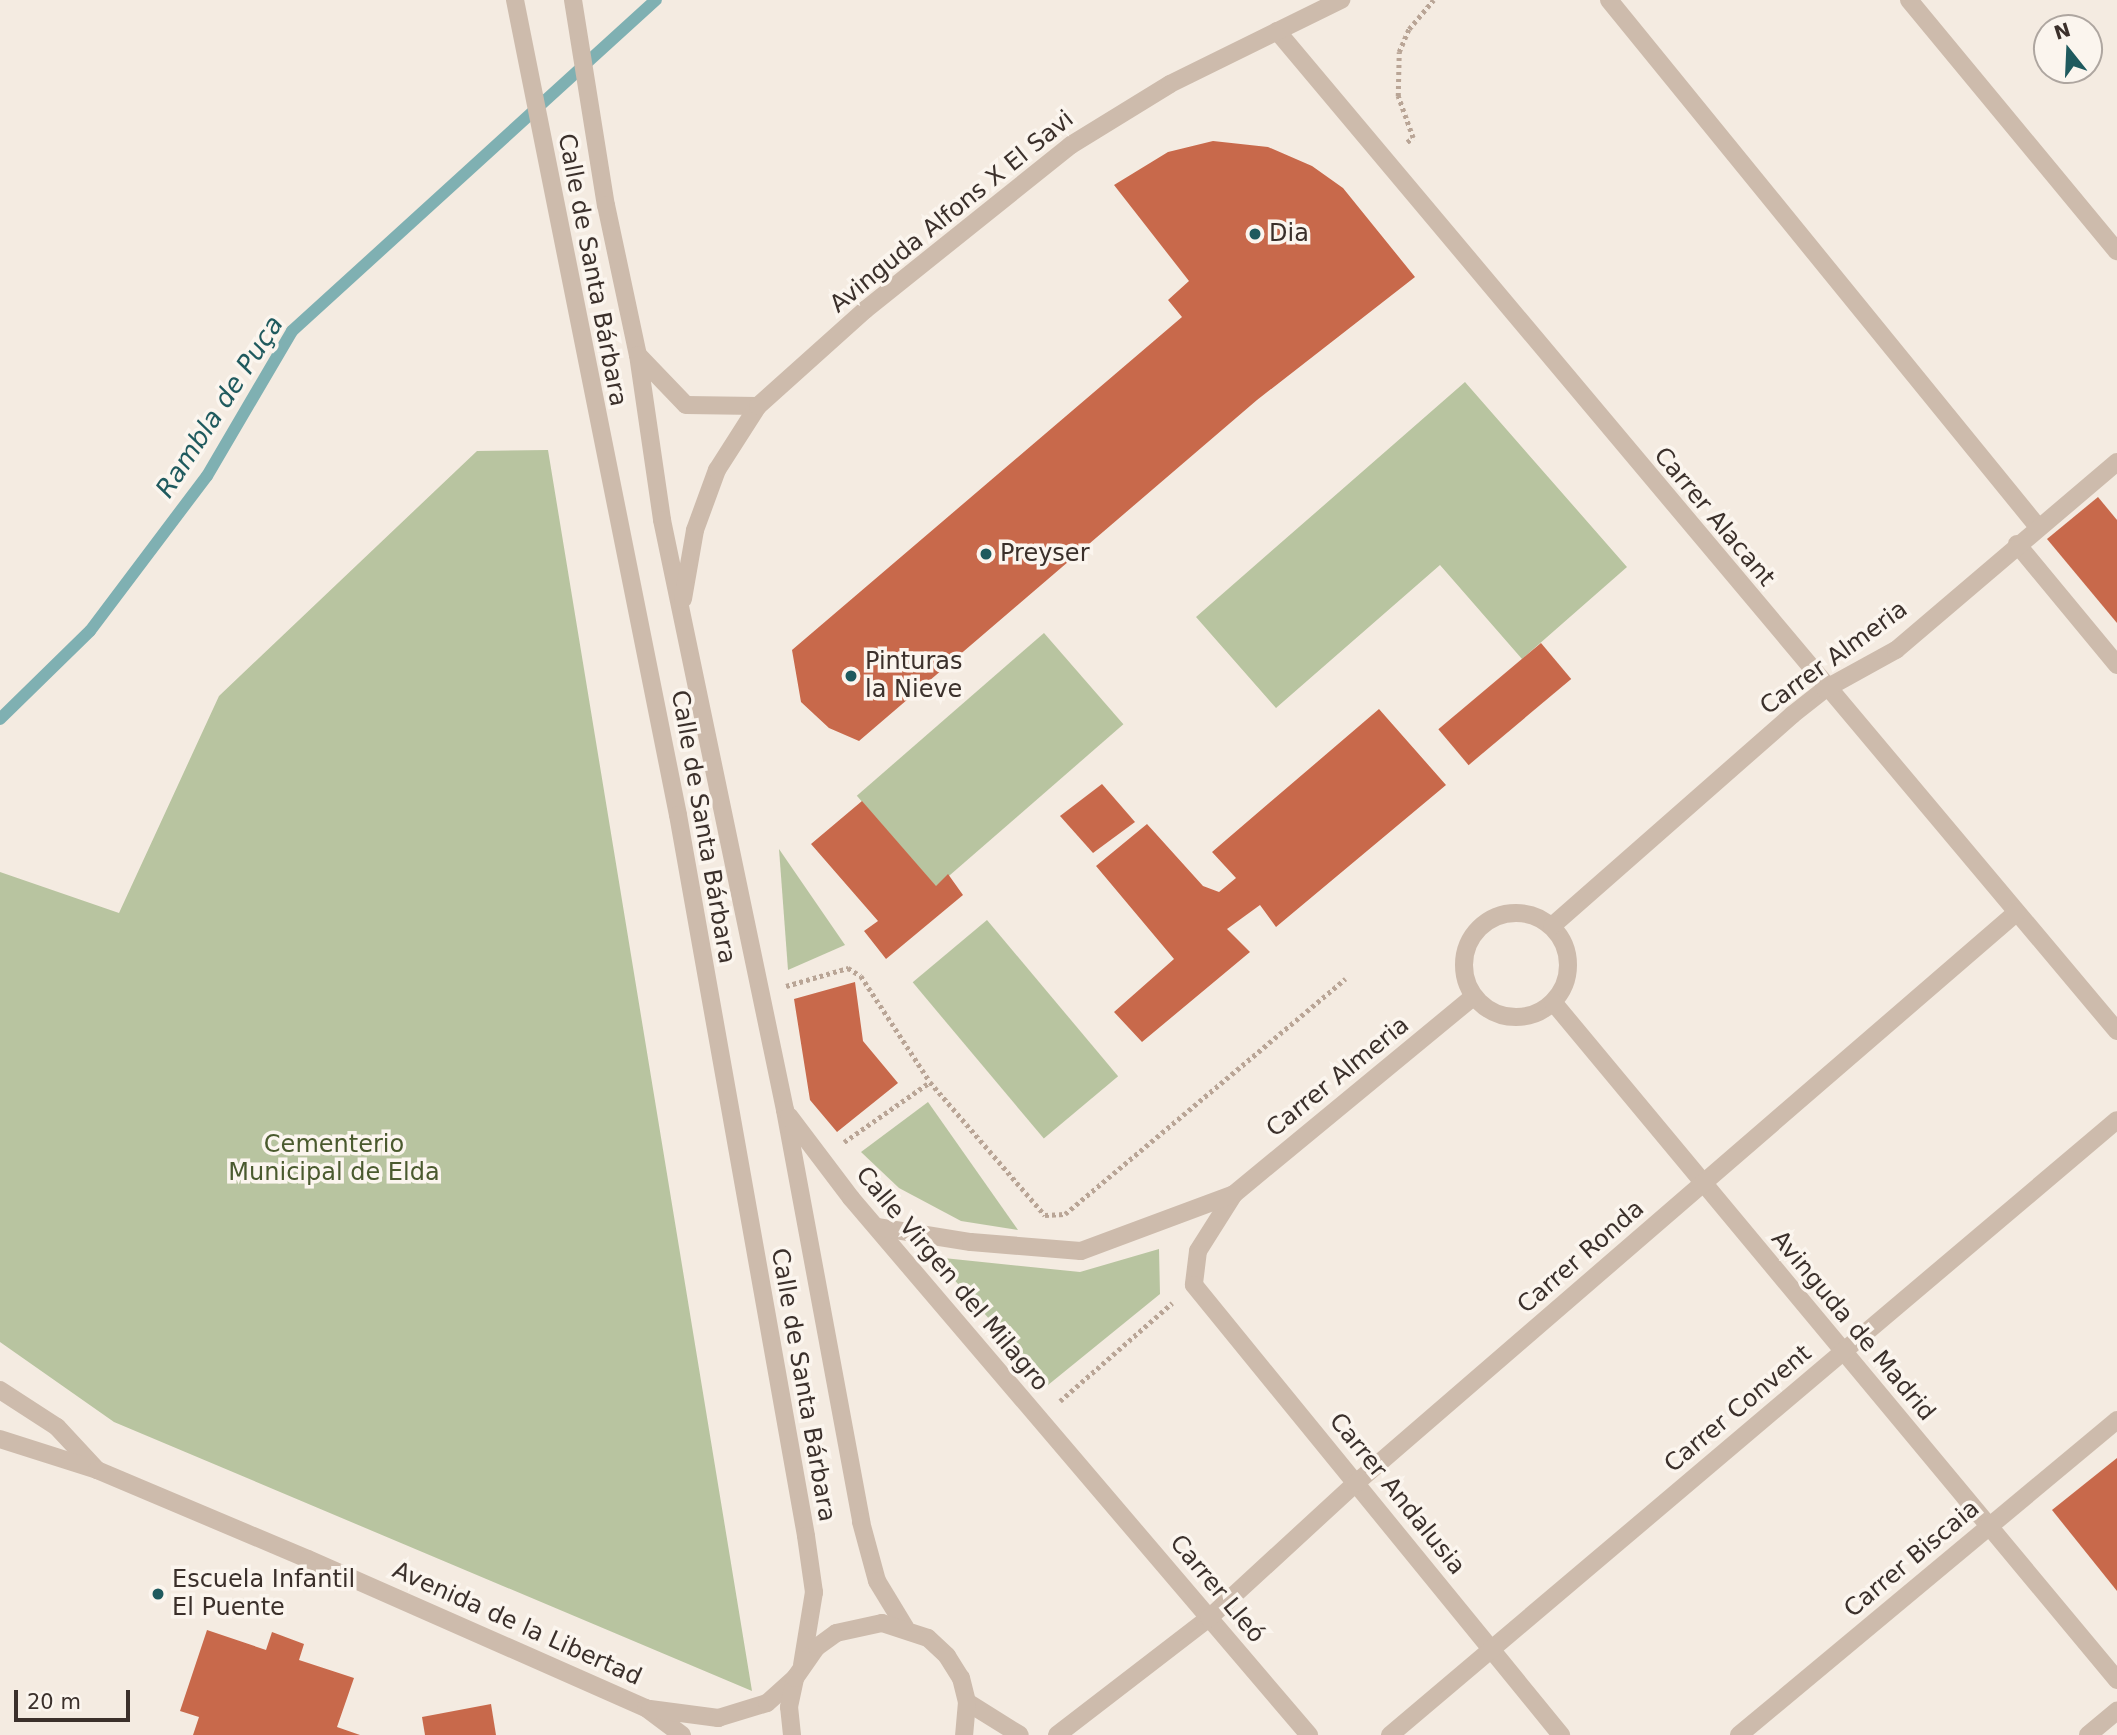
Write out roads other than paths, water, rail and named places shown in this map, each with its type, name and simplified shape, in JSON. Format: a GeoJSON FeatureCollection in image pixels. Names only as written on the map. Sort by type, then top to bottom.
{"type":"FeatureCollection","features":[{"type":"Feature","properties":{"kind":"street","name":"Calle de Santa Bárbara"},"geometry":{"type":"LineString","coordinates":[[515,0],[545,162],[678,815],[806,1536],[814,1592],[799,1672],[789,1707],[792,1735]]}},
{"type":"Feature","properties":{"kind":"street","name":"Avinguda Alfons X El Savi"},"geometry":{"type":"LineString","coordinates":[[681,610],[695,530],[716,470],[758,406],[865,310],[1071,145],[1170,83],[1341,0]]}},
{"type":"Feature","properties":{"kind":"street"},"geometry":{"type":"LineString","coordinates":[[1609,0],[2038,527]]}},
{"type":"Feature","properties":{"kind":"street"},"geometry":{"type":"LineString","coordinates":[[1909,0],[2117,251]]}},
{"type":"Feature","properties":{"kind":"street","name":"Calle de Santa Bárbara"},"geometry":{"type":"LineString","coordinates":[[575,8],[594,134],[638,355],[681,610],[785,1110],[867,1553],[877,1581],[905,1627]]}},
{"type":"Feature","properties":{"kind":"street","name":"Carrer Alacant"},"geometry":{"type":"LineString","coordinates":[[1277,31],[1825,689],[2117,1031]]}},
{"type":"Feature","properties":{"kind":"street"},"geometry":{"type":"LineString","coordinates":[[638,355],[686,405],[758,406]]}},
{"type":"Feature","properties":{"kind":"street","name":"Carrer Almeria"},"geometry":{"type":"LineString","coordinates":[[1552,926],[1825,689],[1896,650],[2017,544],[2117,462]]}},
{"type":"Feature","properties":{"kind":"street"},"geometry":{"type":"LineString","coordinates":[[2017,544],[2117,665]]}},
{"type":"Feature","properties":{"kind":"street"},"geometry":{"type":"LineString","coordinates":[[1510,912],[1532,915],[1552,926],[1564,943],[1569,963],[1565,984],[1553,1002],[1521,1017],[1503,1016],[1473,997],[1464,977],[1464,955],[1480,927],[1510,912]]}},
{"type":"Feature","properties":{"kind":"street","name":"Carrer Ronda"},"geometry":{"type":"LineString","coordinates":[[1058,1735],[1209,1618],[1356,1483],[2017,912]]}},
{"type":"Feature","properties":{"kind":"street","name":"Carrer Almeria"},"geometry":{"type":"LineString","coordinates":[[1194,1285],[1198,1251],[1234,1194],[1473,997]]}},
{"type":"Feature","properties":{"kind":"street","name":"Avinguda de Madrid"},"geometry":{"type":"LineString","coordinates":[[1553,1002],[2117,1680]]}},
{"type":"Feature","properties":{"kind":"street","name":"Calle Virgen del Milagro"},"geometry":{"type":"LineString","coordinates":[[785,1110],[819,1159],[1088,1474]]}},
{"type":"Feature","properties":{"kind":"street","name":"Carrer Convent"},"geometry":{"type":"LineString","coordinates":[[1390,1735],[2117,1120]]}},
{"type":"Feature","properties":{"kind":"street","name":"Carrer Almeria"},"geometry":{"type":"LineString","coordinates":[[877,1227],[971,1242],[1081,1251],[1234,1194]]}},
{"type":"Feature","properties":{"kind":"street","name":"Carrer Andalusia"},"geometry":{"type":"LineString","coordinates":[[1194,1285],[1561,1735]]}},
{"type":"Feature","properties":{"kind":"street","name":"Avenida de la Libertad"},"geometry":{"type":"LineString","coordinates":[[0,1390],[57,1427],[97,1471]]}},
{"type":"Feature","properties":{"kind":"street","name":"Carrer Biscaia"},"geometry":{"type":"LineString","coordinates":[[1739,1735],[2117,1420]]}},
{"type":"Feature","properties":{"kind":"street","name":"Avenida de la Libertad"},"geometry":{"type":"LineString","coordinates":[[0,1439],[97,1471],[646,1708],[682,1735]]}},
{"type":"Feature","properties":{"kind":"street","name":"Carrer Lleó"},"geometry":{"type":"LineString","coordinates":[[1088,1474],[1309,1735]]}},
{"type":"Feature","properties":{"kind":"street","name":"Avenida de la Libertad"},"geometry":{"type":"LineString","coordinates":[[646,1708],[718,1718],[767,1703],[836,1633],[870,1624],[905,1627]]}},
{"type":"Feature","properties":{"kind":"street"},"geometry":{"type":"LineString","coordinates":[[905,1627],[928,1638],[947,1656],[961,1678],[967,1702],[964,1735]]}},
{"type":"Feature","properties":{"kind":"street"},"geometry":{"type":"LineString","coordinates":[[967,1702],[1020,1735]]}},
{"type":"Feature","properties":{"kind":"street"},"geometry":{"type":"LineString","coordinates":[[2088,1735],[2117,1711]]}},
{"type":"Feature","properties":{"kind":"waterway","name":"Rambla de Puça"},"geometry":{"type":"LineString","coordinates":[[0,719],[90,631],[207,476],[292,331],[656,0]]}},
{"type":"Feature","properties":{"kind":"place","name":"Dia"},"geometry":{"type":"Point","coordinates":[1255,234]}},
{"type":"Feature","properties":{"kind":"place","name":"Preyser"},"geometry":{"type":"Point","coordinates":[986,554]}},
{"type":"Feature","properties":{"kind":"place","name":"Pinturas la Nieve"},"geometry":{"type":"Point","coordinates":[851,676]}},
{"type":"Feature","properties":{"kind":"place","name":"Escuela Infantil El Puente"},"geometry":{"type":"Point","coordinates":[158,1594]}},
{"type":"Feature","properties":{"kind":"park label","name":"Cementerio Municipal de Elda"},"geometry":{"type":"Point","coordinates":[334,1159]}}]}
